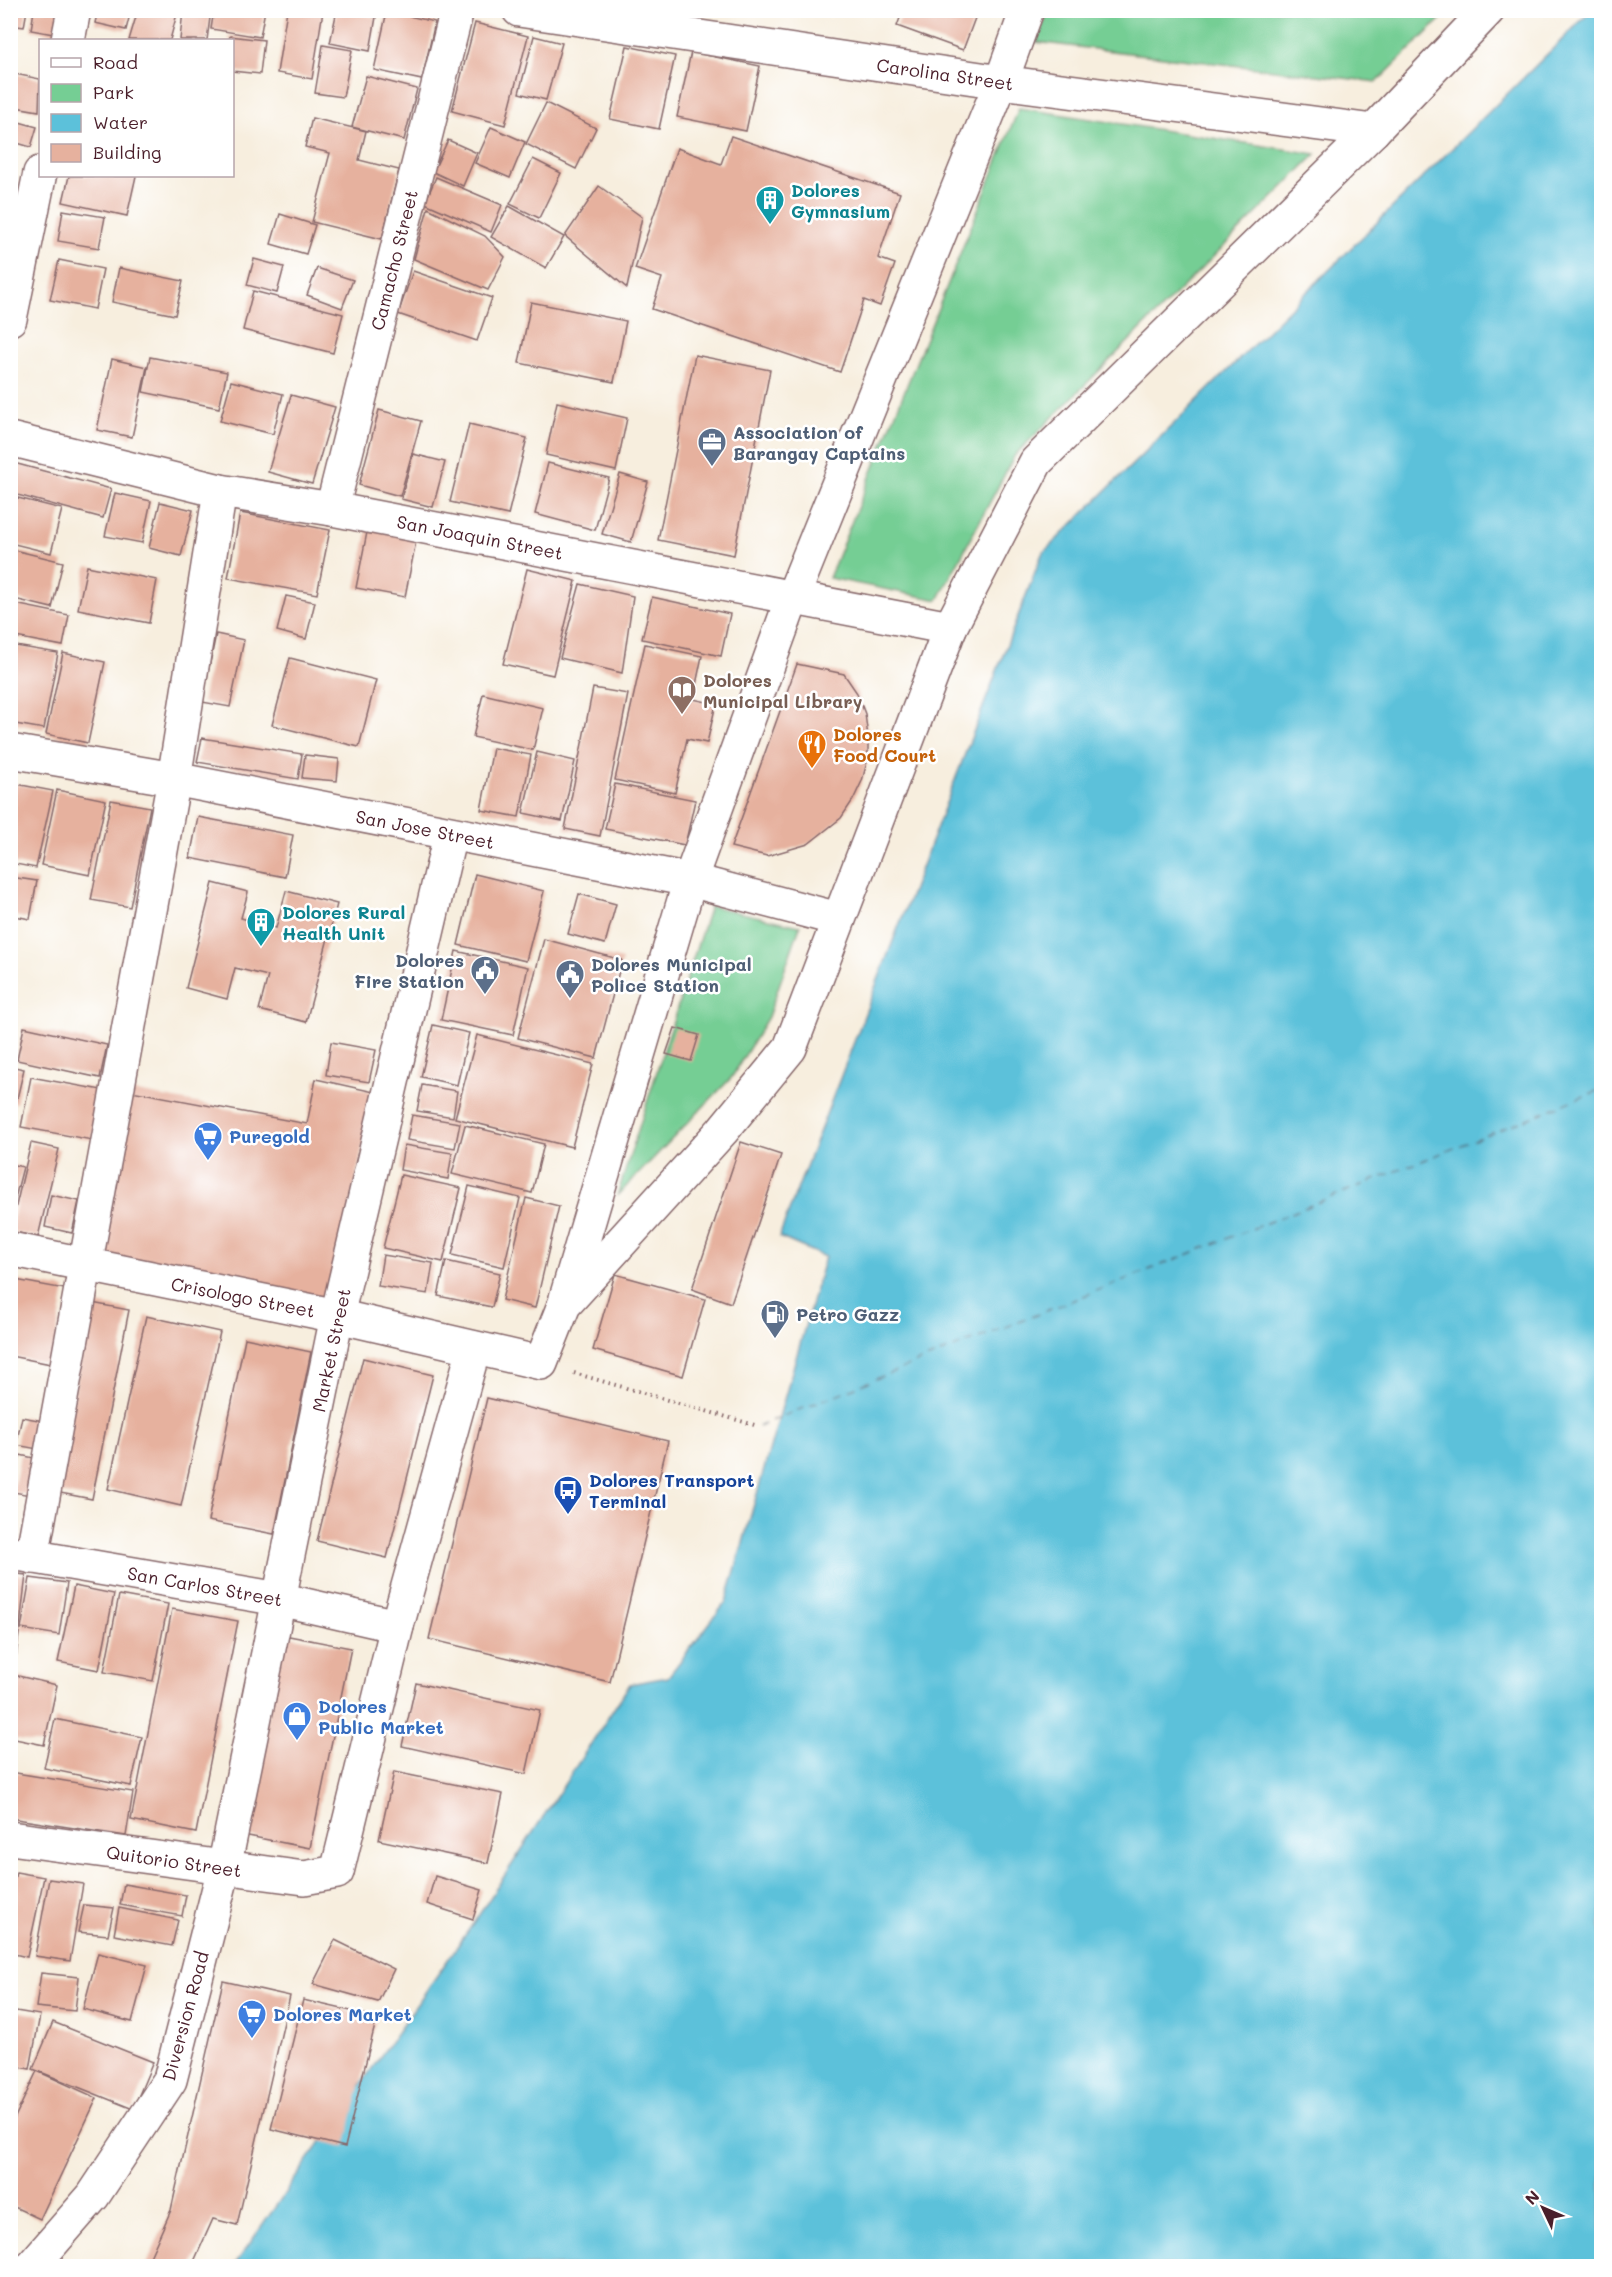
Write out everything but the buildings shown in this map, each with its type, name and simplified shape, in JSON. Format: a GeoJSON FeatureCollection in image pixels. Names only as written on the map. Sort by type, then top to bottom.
{"type":"FeatureCollection","features":[{"type":"Feature","properties":{"kind":"street"},"geometry":{"type":"LineString","coordinates":[[68,39],[74,10]]}},
{"type":"Feature","properties":{"kind":"street","name":"Camacho Street"},"geometry":{"type":"LineString","coordinates":[[332,509],[457,10]]}},
{"type":"Feature","properties":{"kind":"street","name":"Carolina Street"},"geometry":{"type":"LineString","coordinates":[[519,10],[1001,82],[1373,131]]}},
{"type":"Feature","properties":{"kind":"street"},"geometry":{"type":"LineString","coordinates":[[542,1363],[564,1305],[690,880],[794,596],[1001,82],[1027,10]]}},
{"type":"Feature","properties":{"kind":"street"},"geometry":{"type":"LineString","coordinates":[[564,1305],[722,1131],[790,1048],[950,628],[1036,462],[1373,131],[1488,10]]}},
{"type":"Feature","properties":{"kind":"street"},"geometry":{"type":"LineString","coordinates":[[10,319],[39,177]]}},
{"type":"Feature","properties":{"kind":"street","name":"San Joaquin Street"},"geometry":{"type":"LineString","coordinates":[[10,439],[220,490],[794,596],[950,628]]}},
{"type":"Feature","properties":{"kind":"street"},"geometry":{"type":"LineString","coordinates":[[21,1555],[87,1266],[174,779],[220,490]]}},
{"type":"Feature","properties":{"kind":"street","name":"San Jose Street"},"geometry":{"type":"LineString","coordinates":[[10,751],[174,779],[450,835],[690,880],[838,919]]}},
{"type":"Feature","properties":{"kind":"street","name":"Market Street"},"geometry":{"type":"LineString","coordinates":[[224,1868],[338,1316],[450,835]]}},
{"type":"Feature","properties":{"kind":"street","name":"Crisologo Street"},"geometry":{"type":"LineString","coordinates":[[10,1249],[338,1316],[542,1363]]}},
{"type":"Feature","properties":{"kind":"street"},"geometry":{"type":"LineString","coordinates":[[398,1626],[474,1348]]}},
{"type":"Feature","properties":{"kind":"street","name":"San Carlos Street"},"geometry":{"type":"LineString","coordinates":[[21,1555],[279,1599],[398,1626]]}},
{"type":"Feature","properties":{"kind":"street","name":"Quitorio Street"},"geometry":{"type":"LineString","coordinates":[[10,1838],[304,1878],[337,1872],[398,1626]]}},
{"type":"Feature","properties":{"kind":"street","name":"Diversion Road"},"geometry":{"type":"LineString","coordinates":[[32,2266],[93,2196],[171,2080],[224,1868]]}},
{"type":"Feature","properties":{"kind":"path"},"geometry":{"type":"LineString","coordinates":[[542,1363],[758,1426]]}},
{"type":"Feature","properties":{"kind":"green space"},"geometry":{"type":"Polygon","coordinates":[[[1049,10],[1449,11],[1377,82],[1036,42],[1049,10]]]}},
{"type":"Feature","properties":{"kind":"green space"},"geometry":{"type":"Polygon","coordinates":[[[1019,108],[1316,154],[1015,455],[938,600],[829,578],[1019,108]]]}},
{"type":"Feature","properties":{"kind":"green space"},"geometry":{"type":"Polygon","coordinates":[[[710,906],[800,926],[768,1017],[732,1077],[617,1196],[710,906]]]}},
{"type":"Feature","properties":{"kind":"water"},"geometry":{"type":"Polygon","coordinates":[[[1591,11],[1601,11],[1601,2266],[234,2266],[475,1921],[630,1684],[668,1677],[726,1602],[825,1257],[779,1237],[1042,554],[1591,11]]]}},
{"type":"Feature","properties":{"kind":"ferry route"},"geometry":{"type":"LineString","coordinates":[[758,1426],[1602,1089]]}},
{"type":"Feature","properties":{"kind":"place","name":"Dolores Gymnasium"},"geometry":{"type":"Point","coordinates":[770,226]}},
{"type":"Feature","properties":{"kind":"place","name":"Association of Barangay Captains"},"geometry":{"type":"Point","coordinates":[712,468]}},
{"type":"Feature","properties":{"kind":"place","name":"Dolores Municipal Library"},"geometry":{"type":"Point","coordinates":[682,716]}},
{"type":"Feature","properties":{"kind":"place","name":"Dolores Food Court"},"geometry":{"type":"Point","coordinates":[812,770]}},
{"type":"Feature","properties":{"kind":"place","name":"Dolores Rural Health Unit"},"geometry":{"type":"Point","coordinates":[261,948]}},
{"type":"Feature","properties":{"kind":"place","name":"Dolores Fire Station"},"geometry":{"type":"Point","coordinates":[485,996]}},
{"type":"Feature","properties":{"kind":"place","name":"Dolores Municipal Police Station"},"geometry":{"type":"Point","coordinates":[570,1000]}},
{"type":"Feature","properties":{"kind":"place","name":"Puregold"},"geometry":{"type":"Point","coordinates":[208,1162]}},
{"type":"Feature","properties":{"kind":"place","name":"Petro Gazz"},"geometry":{"type":"Point","coordinates":[775,1340]}},
{"type":"Feature","properties":{"kind":"place","name":"Dolores Transport Terminal"},"geometry":{"type":"Point","coordinates":[568,1516]}},
{"type":"Feature","properties":{"kind":"place","name":"Dolores Public Market"},"geometry":{"type":"Point","coordinates":[297,1742]}},
{"type":"Feature","properties":{"kind":"place","name":"Dolores Market"},"geometry":{"type":"Point","coordinates":[252,2040]}}]}
